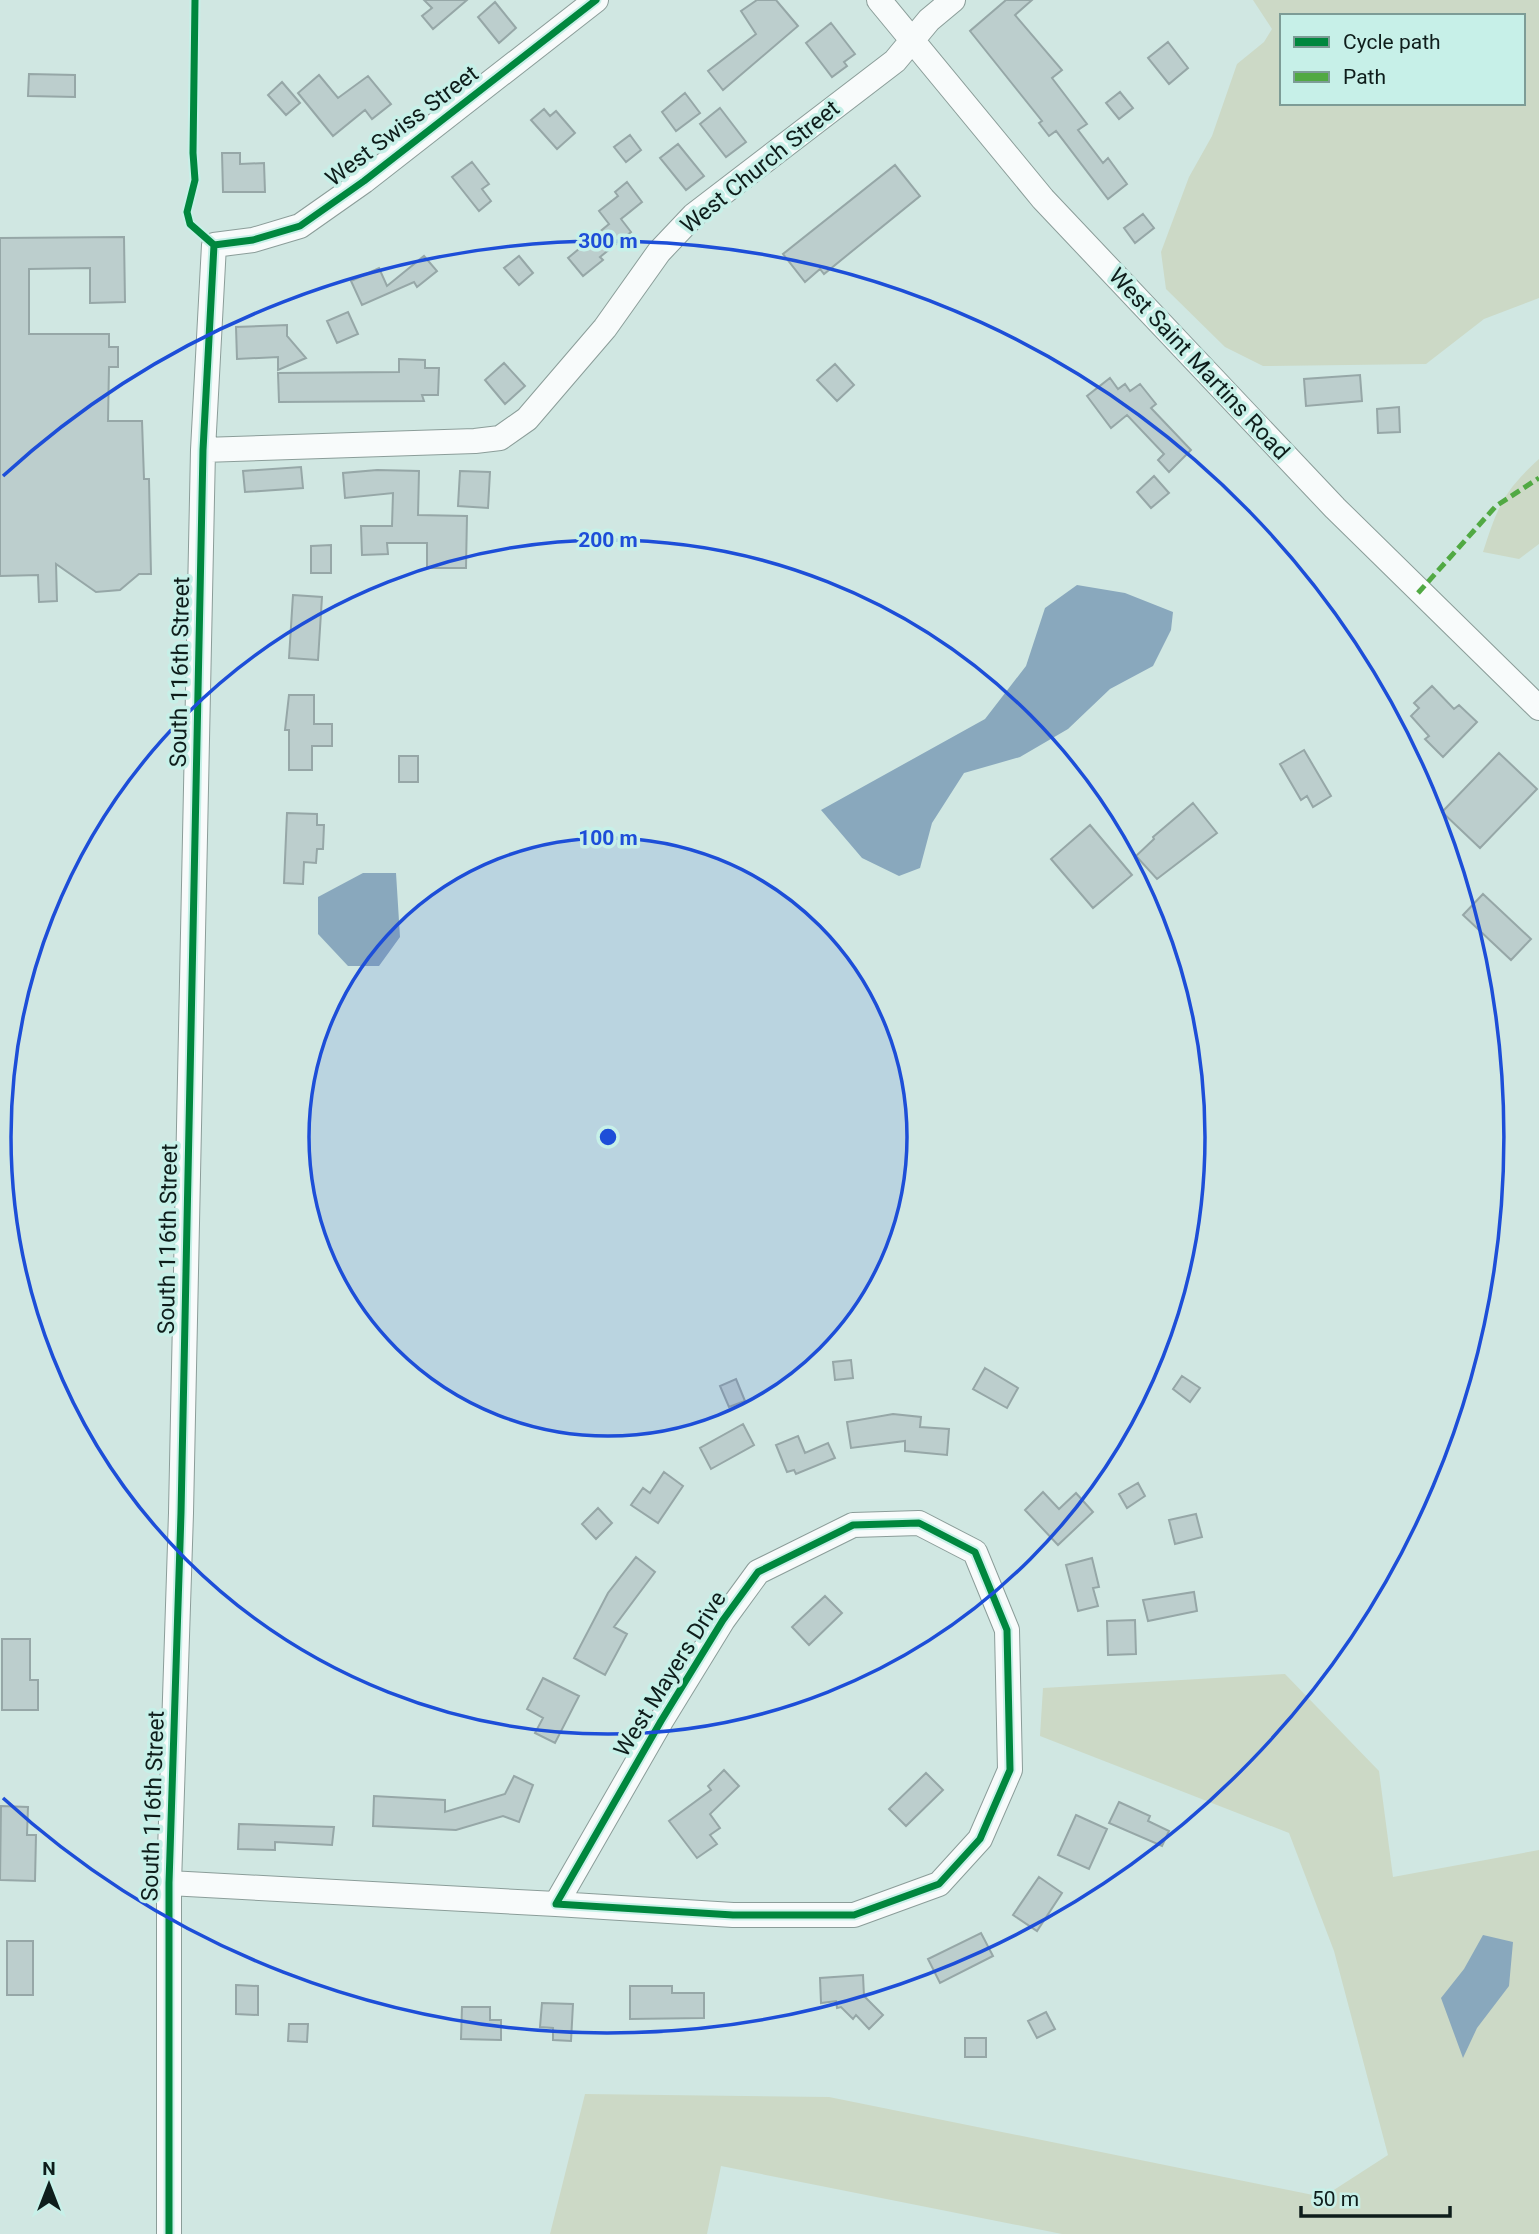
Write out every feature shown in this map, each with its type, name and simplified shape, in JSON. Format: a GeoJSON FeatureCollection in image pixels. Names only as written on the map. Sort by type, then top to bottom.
{"type":"FeatureCollection","features":[{"type":"Feature","properties":{"kind":"street","name":"West Swiss Street"},"geometry":{"type":"LineString","coordinates":[[214,245],[253,240],[300,226],[364,181],[596,0]]}},
{"type":"Feature","properties":{"kind":"street","name":"West Saint Martins Road"},"geometry":{"type":"LineString","coordinates":[[879,0],[1013,165],[1053,209],[1335,509],[1539,708]]}},
{"type":"Feature","properties":{"kind":"street","name":"West Church Street"},"geometry":{"type":"LineString","coordinates":[[203,450],[475,442],[500,438],[527,419],[573,369],[659,252],[694,215],[895,61],[929,20],[953,0]]}},
{"type":"Feature","properties":{"kind":"street","name":"South 116th Street"},"geometry":{"type":"LineString","coordinates":[[169,2234],[169,1883],[181,1513],[203,450],[214,245]]}},
{"type":"Feature","properties":{"kind":"street","name":"West Mayers Drive"},"geometry":{"type":"LineString","coordinates":[[169,1883],[733,1914],[854,1914],[939,1884],[980,1839],[1010,1770],[1007,1630],[975,1552],[919,1523],[853,1525],[758,1572],[723,1620],[661,1721],[556,1904]]}},
{"type":"Feature","properties":{"kind":"green space"},"geometry":{"type":"Polygon","coordinates":[[[1253,0],[1539,0],[1539,298],[1484,319],[1426,364],[1263,366],[1225,347],[1166,289],[1161,252],[1189,177],[1212,136],[1237,64],[1264,42],[1272,29],[1253,0]]]}},
{"type":"Feature","properties":{"kind":"green space"},"geometry":{"type":"Polygon","coordinates":[[[1539,459],[1539,544],[1519,559],[1483,552],[1493,523],[1509,491],[1539,459]]]}},
{"type":"Feature","properties":{"kind":"green space"},"geometry":{"type":"Polygon","coordinates":[[[1285,1674],[1379,1771],[1393,1877],[1539,1850],[1539,2234],[1062,2234],[721,2166],[707,2234],[550,2234],[585,2094],[829,2097],[1323,2197],[1388,2155],[1334,1951],[1289,1833],[1040,1736],[1043,1688],[1285,1674]]]}},
{"type":"Feature","properties":{"kind":"water"},"geometry":{"type":"Polygon","coordinates":[[[1077,585],[1125,593],[1173,612],[1171,630],[1153,666],[1110,689],[1068,729],[1020,757],[964,773],[932,823],[920,868],[899,876],[862,858],[821,810],[985,719],[1026,666],[1045,608],[1077,585]]]}},
{"type":"Feature","properties":{"kind":"water"},"geometry":{"type":"Polygon","coordinates":[[[363,873],[396,873],[400,937],[379,966],[348,966],[318,934],[318,897],[363,873]]]}},
{"type":"Feature","properties":{"kind":"water"},"geometry":{"type":"Polygon","coordinates":[[[1483,1935],[1513,1942],[1509,1986],[1477,2028],[1463,2058],[1441,1998],[1464,1969],[1483,1935]]]}},
{"type":"Feature","properties":{"kind":"building"},"geometry":{"type":"Polygon","coordinates":[[[424,0],[467,0],[433,29],[422,16],[432,8],[424,0]]]}},
{"type":"Feature","properties":{"kind":"building"},"geometry":{"type":"Polygon","coordinates":[[[757,0],[776,0],[798,26],[723,90],[708,71],[756,34],[741,11],[757,0]]]}},
{"type":"Feature","properties":{"kind":"building"},"geometry":{"type":"Polygon","coordinates":[[[1006,0],[1032,0],[1015,15],[1062,70],[1052,78],[1087,124],[1078,130],[1103,163],[1108,158],[1127,184],[1108,199],[1056,131],[1049,136],[1039,123],[1042,121],[970,31],[1006,0]]]}},
{"type":"Feature","properties":{"kind":"building"},"geometry":{"type":"Polygon","coordinates":[[[495,2],[516,28],[499,43],[478,17],[495,2]]]}},
{"type":"Feature","properties":{"kind":"building"},"geometry":{"type":"Polygon","coordinates":[[[831,23],[855,54],[844,62],[847,66],[832,77],[806,43],[831,23]]]}},
{"type":"Feature","properties":{"kind":"building"},"geometry":{"type":"Polygon","coordinates":[[[1168,42],[1188,68],[1169,84],[1148,58],[1168,42]]]}},
{"type":"Feature","properties":{"kind":"building"},"geometry":{"type":"Polygon","coordinates":[[[29,74],[75,75],[75,97],[28,96],[29,74]]]}},
{"type":"Feature","properties":{"kind":"building"},"geometry":{"type":"Polygon","coordinates":[[[319,75],[338,98],[368,76],[391,104],[372,119],[365,110],[333,136],[298,93],[319,75]]]}},
{"type":"Feature","properties":{"kind":"building"},"geometry":{"type":"Polygon","coordinates":[[[282,82],[300,103],[286,115],[268,95],[282,82]]]}},
{"type":"Feature","properties":{"kind":"building"},"geometry":{"type":"Polygon","coordinates":[[[1120,92],[1133,108],[1119,119],[1106,103],[1120,92]]]}},
{"type":"Feature","properties":{"kind":"building"},"geometry":{"type":"Polygon","coordinates":[[[685,93],[700,113],[676,131],[662,112],[685,93]]]}},
{"type":"Feature","properties":{"kind":"building"},"geometry":{"type":"Polygon","coordinates":[[[720,108],[746,142],[726,157],[700,124],[720,108]]]}},
{"type":"Feature","properties":{"kind":"building"},"geometry":{"type":"Polygon","coordinates":[[[544,109],[550,116],[556,111],[575,133],[557,149],[531,120],[544,109]]]}},
{"type":"Feature","properties":{"kind":"building"},"geometry":{"type":"Polygon","coordinates":[[[630,135],[641,150],[626,162],[614,147],[630,135]]]}},
{"type":"Feature","properties":{"kind":"building"},"geometry":{"type":"Polygon","coordinates":[[[678,144],[704,176],[686,190],[660,158],[678,144]]]}},
{"type":"Feature","properties":{"kind":"building"},"geometry":{"type":"Polygon","coordinates":[[[222,153],[240,153],[240,164],[264,163],[265,192],[223,192],[222,153]]]}},
{"type":"Feature","properties":{"kind":"building"},"geometry":{"type":"Polygon","coordinates":[[[472,162],[489,184],[482,189],[491,201],[479,211],[452,177],[472,162]]]}},
{"type":"Feature","properties":{"kind":"building"},"geometry":{"type":"Polygon","coordinates":[[[895,165],[920,196],[824,274],[820,269],[805,282],[783,254],[895,165]]]}},
{"type":"Feature","properties":{"kind":"building"},"geometry":{"type":"Polygon","coordinates":[[[627,182],[642,202],[621,219],[631,232],[600,257],[603,260],[583,276],[568,258],[609,224],[599,211],[618,196],[615,192],[627,182]]]}},
{"type":"Feature","properties":{"kind":"building"},"geometry":{"type":"Polygon","coordinates":[[[1143,214],[1154,228],[1135,243],[1124,228],[1143,214]]]}},
{"type":"Feature","properties":{"kind":"building"},"geometry":{"type":"Polygon","coordinates":[[[124,237],[125,302],[90,303],[90,268],[29,269],[29,334],[109,334],[109,347],[118,347],[118,367],[109,367],[108,421],[142,421],[144,479],[149,479],[151,574],[139,574],[120,590],[96,592],[56,564],[57,601],[39,602],[38,575],[0,576],[0,238],[124,237]]]}},
{"type":"Feature","properties":{"kind":"building"},"geometry":{"type":"Polygon","coordinates":[[[424,256],[437,271],[417,287],[414,282],[362,305],[351,281],[379,268],[387,286],[424,256]]]}},
{"type":"Feature","properties":{"kind":"building"},"geometry":{"type":"Polygon","coordinates":[[[519,256],[533,273],[519,285],[504,268],[519,256]]]}},
{"type":"Feature","properties":{"kind":"building"},"geometry":{"type":"Polygon","coordinates":[[[348,312],[358,334],[337,343],[327,321],[348,312]]]}},
{"type":"Feature","properties":{"kind":"building"},"geometry":{"type":"Polygon","coordinates":[[[287,325],[287,336],[306,358],[278,370],[278,357],[237,359],[236,327],[287,325]]]}},
{"type":"Feature","properties":{"kind":"building"},"geometry":{"type":"Polygon","coordinates":[[[399,359],[425,360],[425,368],[439,368],[438,395],[422,395],[424,401],[279,402],[278,373],[399,372],[399,359]]]}},
{"type":"Feature","properties":{"kind":"building"},"geometry":{"type":"Polygon","coordinates":[[[504,363],[525,386],[505,404],[485,380],[504,363]]]}},
{"type":"Feature","properties":{"kind":"building"},"geometry":{"type":"Polygon","coordinates":[[[835,364],[854,385],[837,401],[817,380],[835,364]]]}},
{"type":"Feature","properties":{"kind":"building"},"geometry":{"type":"Polygon","coordinates":[[[1360,375],[1362,401],[1306,406],[1304,379],[1360,375]]]}},
{"type":"Feature","properties":{"kind":"building"},"geometry":{"type":"Polygon","coordinates":[[[1110,378],[1118,389],[1125,384],[1130,391],[1140,384],[1156,404],[1151,408],[1191,450],[1169,472],[1158,460],[1164,454],[1127,415],[1111,428],[1087,396],[1110,378]]]}},
{"type":"Feature","properties":{"kind":"building"},"geometry":{"type":"Polygon","coordinates":[[[1399,407],[1400,432],[1378,433],[1377,409],[1399,407]]]}},
{"type":"Feature","properties":{"kind":"building"},"geometry":{"type":"Polygon","coordinates":[[[301,467],[303,488],[245,492],[243,471],[301,467]]]}},
{"type":"Feature","properties":{"kind":"building"},"geometry":{"type":"Polygon","coordinates":[[[377,470],[419,471],[418,515],[467,516],[466,568],[427,568],[427,543],[387,543],[388,554],[362,555],[361,526],[392,526],[393,493],[345,498],[343,473],[377,470]]]}},
{"type":"Feature","properties":{"kind":"building"},"geometry":{"type":"Polygon","coordinates":[[[460,471],[490,472],[488,508],[458,506],[460,471]]]}},
{"type":"Feature","properties":{"kind":"building"},"geometry":{"type":"Polygon","coordinates":[[[1154,476],[1169,493],[1151,508],[1137,492],[1154,476]]]}},
{"type":"Feature","properties":{"kind":"building"},"geometry":{"type":"Polygon","coordinates":[[[331,545],[331,573],[311,573],[311,546],[331,545]]]}},
{"type":"Feature","properties":{"kind":"building"},"geometry":{"type":"Polygon","coordinates":[[[293,595],[322,597],[318,660],[289,658],[293,595]]]}},
{"type":"Feature","properties":{"kind":"building"},"geometry":{"type":"Polygon","coordinates":[[[1432,686],[1454,709],[1459,705],[1477,722],[1443,757],[1425,739],[1429,736],[1411,716],[1419,708],[1414,703],[1432,686]]]}},
{"type":"Feature","properties":{"kind":"building"},"geometry":{"type":"Polygon","coordinates":[[[289,695],[314,695],[314,724],[332,724],[332,746],[312,746],[312,770],[289,770],[289,730],[285,730],[289,695]]]}},
{"type":"Feature","properties":{"kind":"building"},"geometry":{"type":"Polygon","coordinates":[[[1304,750],[1331,796],[1313,807],[1307,796],[1301,800],[1280,764],[1304,750]]]}},
{"type":"Feature","properties":{"kind":"building"},"geometry":{"type":"Polygon","coordinates":[[[1499,753],[1537,789],[1480,848],[1442,812],[1499,753]]]}},
{"type":"Feature","properties":{"kind":"building"},"geometry":{"type":"Polygon","coordinates":[[[399,756],[418,756],[418,782],[399,782],[399,756]]]}},
{"type":"Feature","properties":{"kind":"building"},"geometry":{"type":"Polygon","coordinates":[[[1193,803],[1217,833],[1157,879],[1136,856],[1153,837],[1193,803]]]}},
{"type":"Feature","properties":{"kind":"building"},"geometry":{"type":"Polygon","coordinates":[[[287,813],[317,814],[317,825],[324,825],[323,849],[317,849],[316,863],[304,862],[303,884],[284,883],[287,813]]]}},
{"type":"Feature","properties":{"kind":"building"},"geometry":{"type":"Polygon","coordinates":[[[1090,825],[1132,875],[1093,908],[1051,859],[1090,825]]]}},
{"type":"Feature","properties":{"kind":"building"},"geometry":{"type":"Polygon","coordinates":[[[1483,894],[1531,939],[1511,960],[1463,915],[1483,894]]]}},
{"type":"Feature","properties":{"kind":"building"},"geometry":{"type":"Polygon","coordinates":[[[851,1360],[853,1378],[835,1380],[833,1362],[851,1360]]]}},
{"type":"Feature","properties":{"kind":"building"},"geometry":{"type":"Polygon","coordinates":[[[985,1368],[1018,1388],[1007,1408],[973,1389],[985,1368]]]}},
{"type":"Feature","properties":{"kind":"building"},"geometry":{"type":"Polygon","coordinates":[[[1182,1376],[1200,1388],[1190,1402],[1173,1389],[1182,1376]]]}},
{"type":"Feature","properties":{"kind":"building"},"geometry":{"type":"Polygon","coordinates":[[[736,1379],[745,1401],[729,1407],[720,1386],[736,1379]]]}},
{"type":"Feature","properties":{"kind":"building"},"geometry":{"type":"Polygon","coordinates":[[[893,1414],[921,1417],[920,1427],[949,1429],[947,1455],[905,1451],[905,1441],[851,1448],[847,1422],[893,1414]]]}},
{"type":"Feature","properties":{"kind":"building"},"geometry":{"type":"Polygon","coordinates":[[[743,1424],[754,1445],[711,1469],[700,1448],[743,1424]]]}},
{"type":"Feature","properties":{"kind":"building"},"geometry":{"type":"Polygon","coordinates":[[[798,1436],[805,1453],[828,1443],[835,1458],[796,1474],[794,1470],[787,1472],[776,1445],[798,1436]]]}},
{"type":"Feature","properties":{"kind":"building"},"geometry":{"type":"Polygon","coordinates":[[[664,1472],[683,1486],[658,1523],[631,1505],[643,1488],[650,1493],[664,1472]]]}},
{"type":"Feature","properties":{"kind":"building"},"geometry":{"type":"Polygon","coordinates":[[[1138,1483],[1145,1496],[1127,1508],[1119,1494],[1138,1483]]]}},
{"type":"Feature","properties":{"kind":"building"},"geometry":{"type":"Polygon","coordinates":[[[1043,1492],[1059,1509],[1076,1493],[1093,1512],[1058,1545],[1025,1510],[1043,1492]]]}},
{"type":"Feature","properties":{"kind":"building"},"geometry":{"type":"Polygon","coordinates":[[[598,1508],[612,1523],[596,1539],[582,1524],[598,1508]]]}},
{"type":"Feature","properties":{"kind":"building"},"geometry":{"type":"Polygon","coordinates":[[[1196,1514],[1202,1537],[1175,1544],[1169,1520],[1196,1514]]]}},
{"type":"Feature","properties":{"kind":"building"},"geometry":{"type":"Polygon","coordinates":[[[636,1557],[655,1572],[614,1627],[627,1634],[605,1675],[574,1658],[608,1593],[636,1557]]]}},
{"type":"Feature","properties":{"kind":"building"},"geometry":{"type":"Polygon","coordinates":[[[1092,1558],[1099,1587],[1093,1588],[1098,1606],[1078,1611],[1066,1565],[1092,1558]]]}},
{"type":"Feature","properties":{"kind":"building"},"geometry":{"type":"Polygon","coordinates":[[[1194,1592],[1197,1611],[1148,1621],[1143,1600],[1194,1592]]]}},
{"type":"Feature","properties":{"kind":"building"},"geometry":{"type":"Polygon","coordinates":[[[825,1596],[842,1613],[809,1645],[792,1627],[825,1596]]]}},
{"type":"Feature","properties":{"kind":"building"},"geometry":{"type":"Polygon","coordinates":[[[1135,1620],[1136,1654],[1108,1655],[1107,1621],[1135,1620]]]}},
{"type":"Feature","properties":{"kind":"building"},"geometry":{"type":"Polygon","coordinates":[[[2,1639],[30,1639],[30,1680],[38,1680],[38,1710],[2,1710],[2,1639]]]}},
{"type":"Feature","properties":{"kind":"building"},"geometry":{"type":"Polygon","coordinates":[[[543,1678],[579,1696],[555,1743],[535,1733],[543,1718],[527,1709],[543,1678]]]}},
{"type":"Feature","properties":{"kind":"building"},"geometry":{"type":"Polygon","coordinates":[[[724,1770],[739,1786],[710,1814],[720,1828],[710,1835],[717,1844],[697,1858],[669,1821],[711,1790],[708,1786],[724,1770]]]}},
{"type":"Feature","properties":{"kind":"building"},"geometry":{"type":"Polygon","coordinates":[[[926,1773],[943,1790],[906,1826],[889,1809],[926,1773]]]}},
{"type":"Feature","properties":{"kind":"building"},"geometry":{"type":"Polygon","coordinates":[[[514,1776],[533,1785],[519,1822],[503,1816],[456,1830],[373,1826],[374,1796],[445,1800],[445,1812],[505,1794],[514,1776]]]}},
{"type":"Feature","properties":{"kind":"building"},"geometry":{"type":"Polygon","coordinates":[[[1119,1802],[1150,1816],[1148,1821],[1169,1831],[1162,1846],[1109,1823],[1119,1802]]]}},
{"type":"Feature","properties":{"kind":"building"},"geometry":{"type":"Polygon","coordinates":[[[1,1806],[28,1807],[27,1835],[36,1835],[35,1881],[0,1880],[1,1806]]]}},
{"type":"Feature","properties":{"kind":"building"},"geometry":{"type":"Polygon","coordinates":[[[1076,1815],[1107,1829],[1089,1869],[1058,1855],[1076,1815]]]}},
{"type":"Feature","properties":{"kind":"building"},"geometry":{"type":"Polygon","coordinates":[[[239,1824],[334,1827],[332,1845],[275,1842],[275,1850],[238,1849],[239,1824]]]}},
{"type":"Feature","properties":{"kind":"building"},"geometry":{"type":"Polygon","coordinates":[[[1039,1877],[1062,1893],[1037,1931],[1013,1915],[1039,1877]]]}},
{"type":"Feature","properties":{"kind":"building"},"geometry":{"type":"Polygon","coordinates":[[[981,1933],[993,1956],[940,1983],[928,1959],[981,1933]]]}},
{"type":"Feature","properties":{"kind":"building"},"geometry":{"type":"Polygon","coordinates":[[[7,1941],[33,1941],[33,1995],[7,1995],[7,1941]]]}},
{"type":"Feature","properties":{"kind":"building"},"geometry":{"type":"Polygon","coordinates":[[[863,1975],[864,1996],[883,2015],[869,2029],[856,2015],[853,2019],[841,2007],[837,2008],[836,2001],[821,2003],[820,1978],[863,1975]]]}},
{"type":"Feature","properties":{"kind":"building"},"geometry":{"type":"Polygon","coordinates":[[[236,1985],[258,1986],[258,2015],[236,2014],[236,1985]]]}},
{"type":"Feature","properties":{"kind":"building"},"geometry":{"type":"Polygon","coordinates":[[[630,1986],[672,1986],[672,1993],[704,1993],[704,2018],[630,2019],[630,1986]]]}},
{"type":"Feature","properties":{"kind":"building"},"geometry":{"type":"Polygon","coordinates":[[[542,2003],[573,2004],[571,2041],[553,2040],[553,2028],[540,2027],[542,2003]]]}},
{"type":"Feature","properties":{"kind":"building"},"geometry":{"type":"Polygon","coordinates":[[[462,2007],[490,2007],[490,2020],[501,2020],[501,2040],[461,2039],[462,2007]]]}},
{"type":"Feature","properties":{"kind":"building"},"geometry":{"type":"Polygon","coordinates":[[[1046,2012],[1055,2029],[1037,2038],[1028,2021],[1046,2012]]]}},
{"type":"Feature","properties":{"kind":"building"},"geometry":{"type":"Polygon","coordinates":[[[289,2024],[308,2024],[307,2042],[288,2041],[289,2024]]]}},
{"type":"Feature","properties":{"kind":"building"},"geometry":{"type":"Polygon","coordinates":[[[965,2038],[986,2038],[986,2057],[965,2057],[965,2038]]]}},
{"type":"Feature","properties":{"kind":"marked path"},"geometry":{"type":"LineString","coordinates":[[1418,593],[1496,506],[1539,478]]}},
{"type":"Feature","properties":{"kind":"cycle path"},"geometry":{"type":"LineString","coordinates":[[195,0],[195,180],[187,212],[190,224],[214,245]]}},
{"type":"Feature","properties":{"kind":"cycle path"},"geometry":{"type":"LineString","coordinates":[[214,245],[253,240],[300,226],[364,181],[596,0]]}},
{"type":"Feature","properties":{"kind":"cycle path"},"geometry":{"type":"LineString","coordinates":[[169,2234],[169,1883],[181,1513],[203,450],[214,245]]}},
{"type":"Feature","properties":{"kind":"cycle path"},"geometry":{"type":"LineString","coordinates":[[919,1523],[975,1552],[1007,1630],[1010,1770],[980,1839],[939,1884],[854,1915],[733,1915],[556,1904],[661,1721],[723,1620],[758,1572],[853,1525],[919,1523]]}}]}
